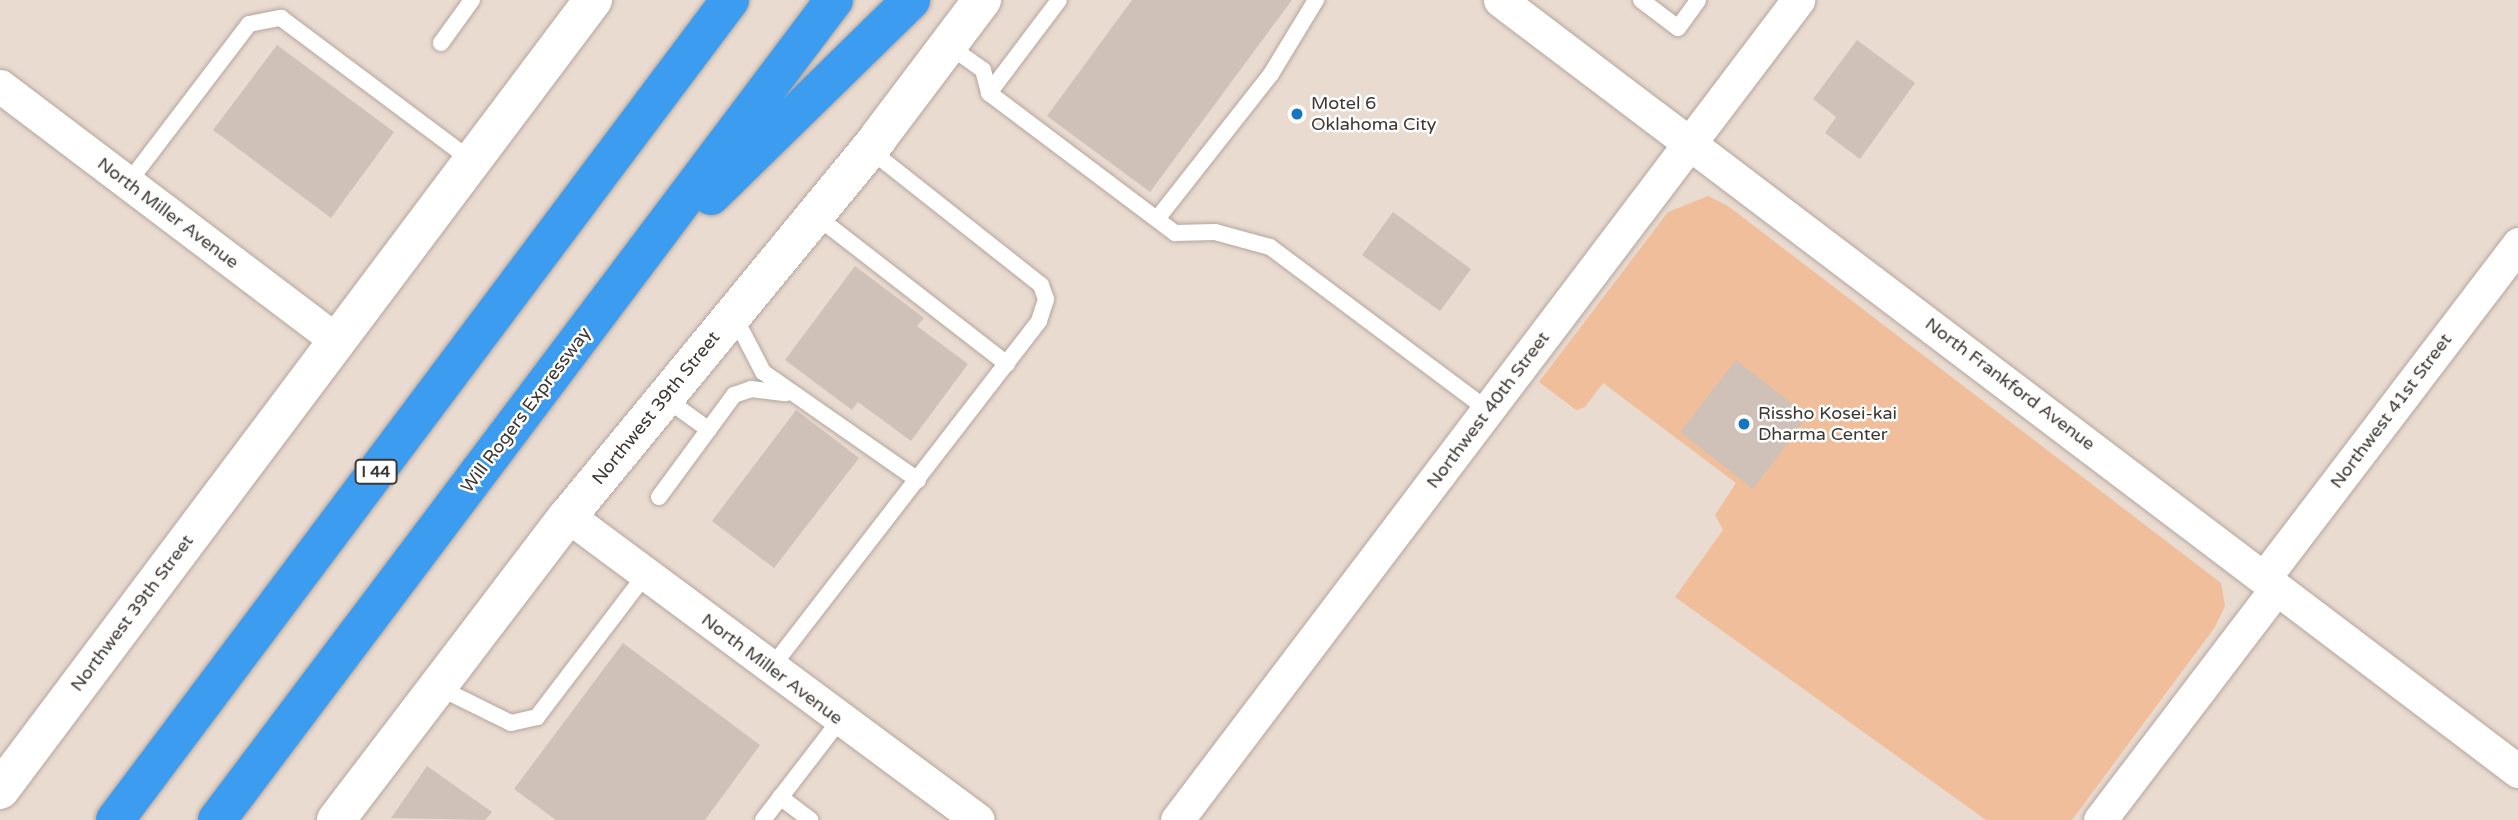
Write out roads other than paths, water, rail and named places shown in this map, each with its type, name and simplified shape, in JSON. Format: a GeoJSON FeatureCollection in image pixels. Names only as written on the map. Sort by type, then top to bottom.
{"type":"FeatureCollection","features":[{"type":"Feature","properties":{"kind":"highway"},"geometry":{"type":"LineString","coordinates":[[638,124],[710,0]]}},
{"type":"Feature","properties":{"kind":"highway","name":"I 44"},"geometry":{"type":"LineString","coordinates":[[115,820],[730,0]]}},
{"type":"Feature","properties":{"kind":"highway","name":"Will Rogers Expressway"},"geometry":{"type":"LineString","coordinates":[[217,820],[834,0]]}},
{"type":"Feature","properties":{"kind":"highway"},"geometry":{"type":"LineString","coordinates":[[620,285],[911,0]]}},
{"type":"Feature","properties":{"kind":"main road","name":"Northwest 39th Street"},"geometry":{"type":"LineString","coordinates":[[0,790],[593,0]]}},
{"type":"Feature","properties":{"kind":"main road","name":"Northwest 39th Street"},"geometry":{"type":"LineString","coordinates":[[336,820],[568,516],[869,149],[982,0]]}},
{"type":"Feature","properties":{"kind":"street","name":"North Frankford Avenue"},"geometry":{"type":"LineString","coordinates":[[1500,0],[1691,142],[2518,771]]}},
{"type":"Feature","properties":{"kind":"street","name":"Northwest 40th Street"},"geometry":{"type":"LineString","coordinates":[[1177,820],[1798,0]]}},
{"type":"Feature","properties":{"kind":"street","name":"North Miller Avenue"},"geometry":{"type":"LineString","coordinates":[[0,86],[337,341]]}},
{"type":"Feature","properties":{"kind":"street","name":"Northwest 41st Street"},"geometry":{"type":"LineString","coordinates":[[2100,820],[2518,244]]}},
{"type":"Feature","properties":{"kind":"street","name":"North Miller Avenue"},"geometry":{"type":"LineString","coordinates":[[568,516],[978,820]]}},
{"type":"Feature","properties":{"kind":"lane"},"geometry":{"type":"LineString","coordinates":[[441,43],[472,0]]}},
{"type":"Feature","properties":{"kind":"lane"},"geometry":{"type":"LineString","coordinates":[[989,93],[1059,0]]}},
{"type":"Feature","properties":{"kind":"lane"},"geometry":{"type":"LineString","coordinates":[[1157,219],[1271,74],[1316,0]]}},
{"type":"Feature","properties":{"kind":"lane"},"geometry":{"type":"LineString","coordinates":[[1641,0],[1678,28],[1698,0]]}},
{"type":"Feature","properties":{"kind":"lane"},"geometry":{"type":"LineString","coordinates":[[128,183],[249,24],[281,19],[472,161]]}},
{"type":"Feature","properties":{"kind":"lane"},"geometry":{"type":"LineString","coordinates":[[948,45],[983,70],[989,93],[1175,233],[1215,232],[1270,247],[1488,410]]}},
{"type":"Feature","properties":{"kind":"lane"},"geometry":{"type":"LineString","coordinates":[[771,668],[1007,364],[1039,321],[1046,299],[1041,285],[869,149]]}},
{"type":"Feature","properties":{"kind":"lane"},"geometry":{"type":"LineString","coordinates":[[815,215],[1007,364]]}},
{"type":"Feature","properties":{"kind":"lane"},"geometry":{"type":"LineString","coordinates":[[733,314],[755,361],[789,393],[918,480]]}},
{"type":"Feature","properties":{"kind":"lane"},"geometry":{"type":"LineString","coordinates":[[659,497],[734,395],[751,389],[789,393]]}},
{"type":"Feature","properties":{"kind":"lane"},"geometry":{"type":"LineString","coordinates":[[665,398],[709,429]]}},
{"type":"Feature","properties":{"kind":"lane"},"geometry":{"type":"LineString","coordinates":[[438,687],[511,723],[537,718],[646,574]]}},
{"type":"Feature","properties":{"kind":"lane"},"geometry":{"type":"LineString","coordinates":[[763,820],[840,720]]}},
{"type":"Feature","properties":{"kind":"lane"},"geometry":{"type":"LineString","coordinates":[[780,797],[810,820]]}},
{"type":"Feature","properties":{"kind":"place","name":"Motel 6 Oklahoma City"},"geometry":{"type":"Point","coordinates":[1297,114]}},
{"type":"Feature","properties":{"kind":"place","name":"Rissho Kosei-kai Dharma Center"},"geometry":{"type":"Point","coordinates":[1744,424]}}]}
